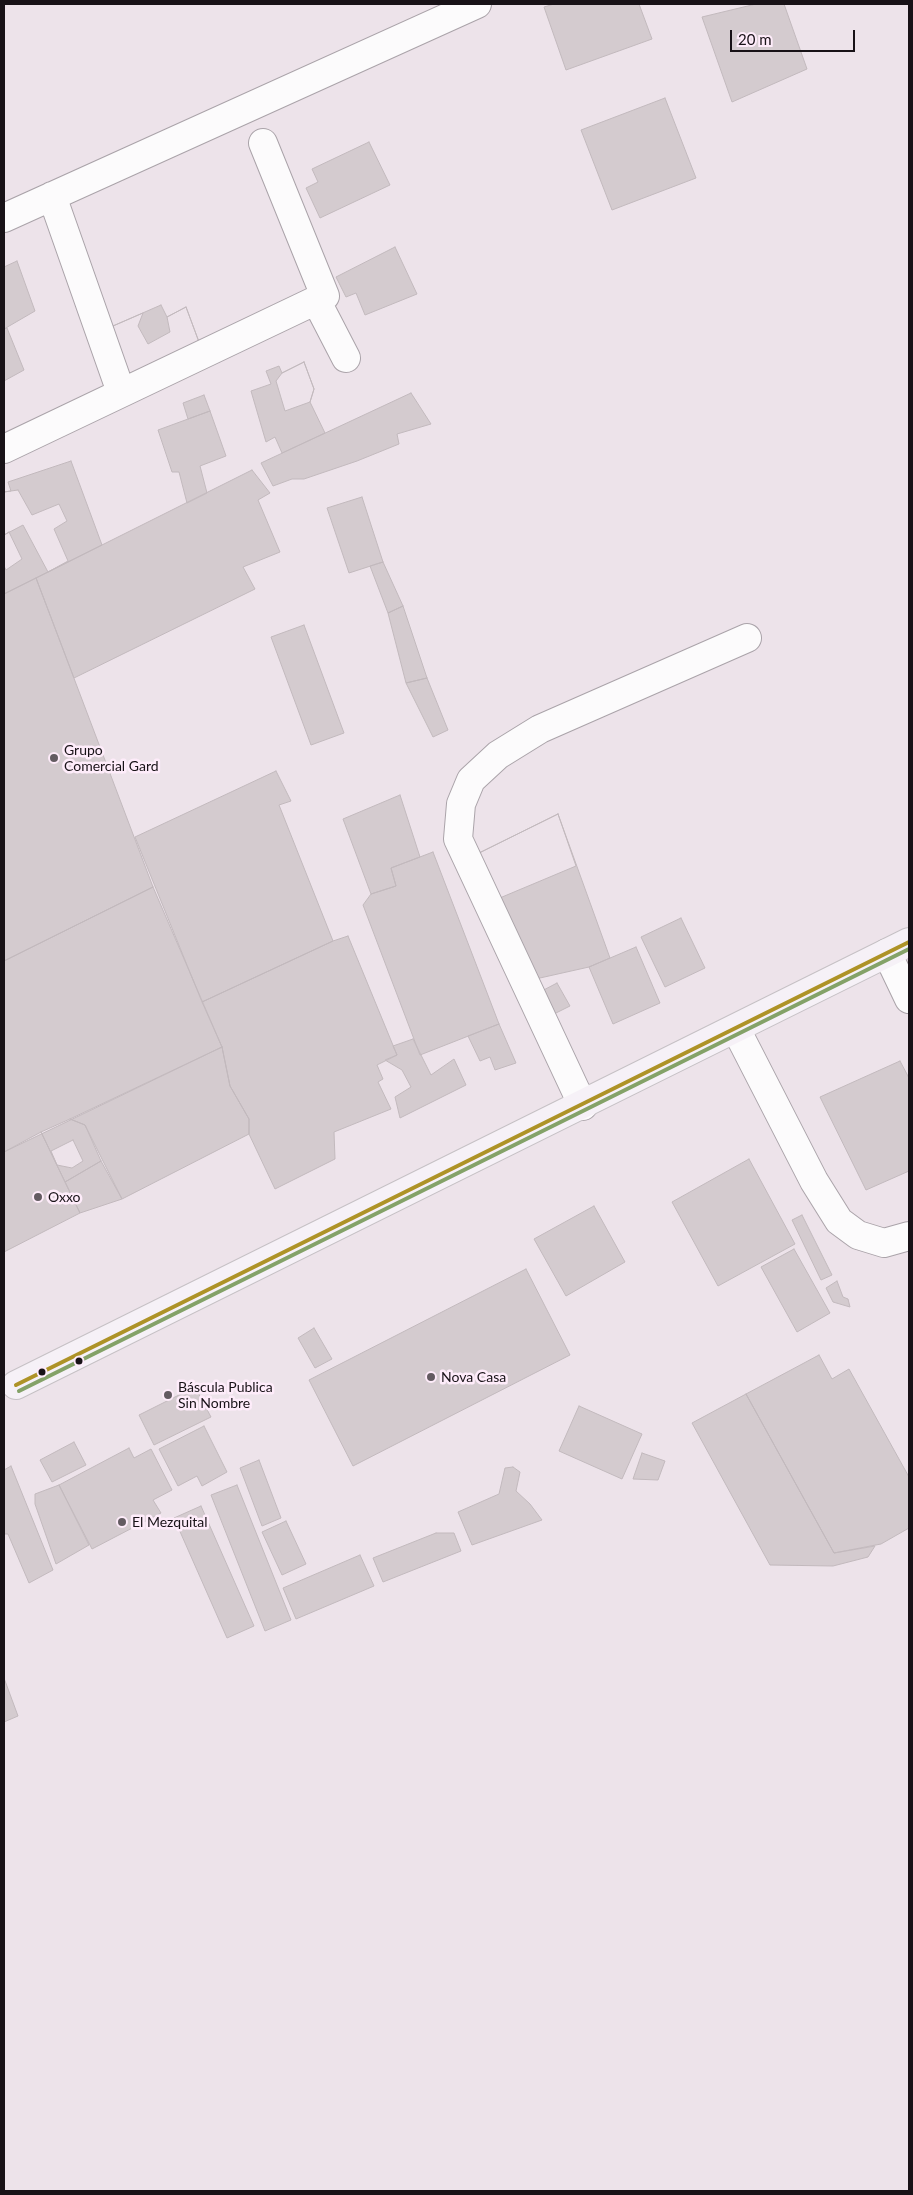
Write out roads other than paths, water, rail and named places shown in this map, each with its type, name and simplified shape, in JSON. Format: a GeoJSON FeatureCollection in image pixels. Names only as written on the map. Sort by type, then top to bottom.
{"type":"FeatureCollection","features":[{"type":"Feature","properties":{"kind":"main road"},"geometry":{"type":"LineString","coordinates":[[8,1391],[583,1106],[898,947]]}},
{"type":"Feature","properties":{"kind":"street"},"geometry":{"type":"LineString","coordinates":[[4,218],[476,4]]}},
{"type":"Feature","properties":{"kind":"street"},"geometry":{"type":"LineString","coordinates":[[4,449],[325,296],[263,143]]}},
{"type":"Feature","properties":{"kind":"street"},"geometry":{"type":"LineString","coordinates":[[52,196],[121,392]]}},
{"type":"Feature","properties":{"kind":"street"},"geometry":{"type":"LineString","coordinates":[[316,300],[346,358]]}},
{"type":"Feature","properties":{"kind":"street"},"geometry":{"type":"LineString","coordinates":[[583,1106],[458,839],[460,804],[471,780],[498,756],[540,729],[747,638]]}},
{"type":"Feature","properties":{"kind":"street"},"geometry":{"type":"LineString","coordinates":[[898,947],[909,1000]]}},
{"type":"Feature","properties":{"kind":"street"},"geometry":{"type":"LineString","coordinates":[[736,1029],[814,1181],[840,1221],[858,1235],[884,1243],[909,1236]]}},
{"type":"Feature","properties":{"kind":"place","name":"Grupo Comercial Gard"},"geometry":{"type":"Point","coordinates":[54,758]}},
{"type":"Feature","properties":{"kind":"place","name":"Oxxo"},"geometry":{"type":"Point","coordinates":[38,1197]}},
{"type":"Feature","properties":{"kind":"place","name":"Nova Casa"},"geometry":{"type":"Point","coordinates":[431,1377]}},
{"type":"Feature","properties":{"kind":"place","name":"Báscula Publica Sin Nombre"},"geometry":{"type":"Point","coordinates":[168,1395]}},
{"type":"Feature","properties":{"kind":"place","name":"El Mezquital"},"geometry":{"type":"Point","coordinates":[122,1522]}}]}
